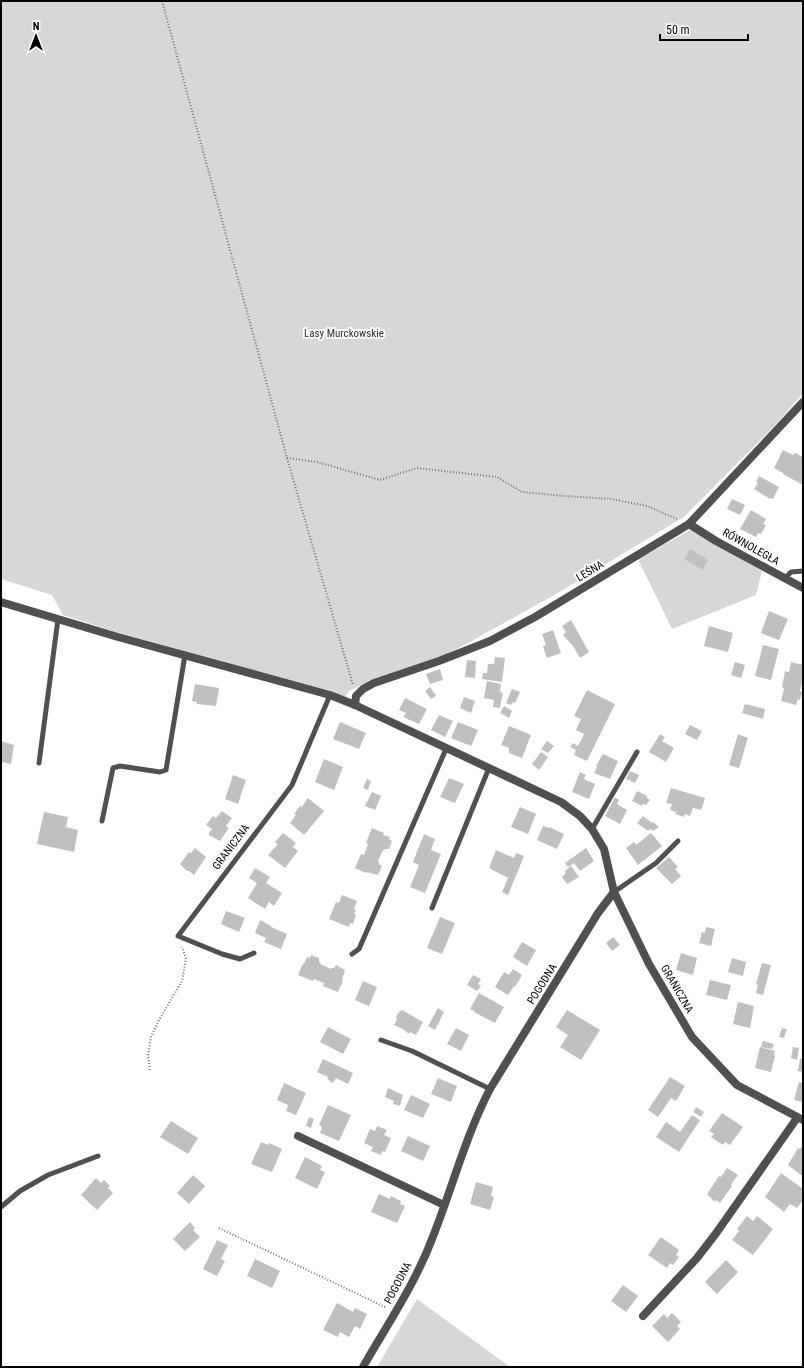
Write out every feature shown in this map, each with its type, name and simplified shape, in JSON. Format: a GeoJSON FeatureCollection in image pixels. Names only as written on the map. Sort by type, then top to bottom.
{"type":"FeatureCollection","features":[{"type":"Feature","properties":{"kind":"street","name":"LEŚNA"},"geometry":{"type":"LineString","coordinates":[[356,700],[362,689],[374,683],[490,641],[535,617],[689,524],[803,402]]}},
{"type":"Feature","properties":{"kind":"street","name":"RÓWNOLEGŁA"},"geometry":{"type":"LineString","coordinates":[[689,524],[716,541],[803,588]]}},
{"type":"Feature","properties":{"kind":"street","name":"GRANICZNA"},"geometry":{"type":"LineString","coordinates":[[1,602],[185,655],[330,695],[356,700],[446,749],[561,802],[580,816],[592,829],[604,849],[614,892],[649,964],[692,1037],[737,1085],[800,1119],[697,1258],[643,1316]]}},
{"type":"Feature","properties":{"kind":"street","name":"POGODNA"},"geometry":{"type":"LineString","coordinates":[[363,1367],[417,1273],[432,1239],[478,1113],[490,1089],[598,913],[614,892]]}},
{"type":"Feature","properties":{"kind":"street"},"geometry":{"type":"LineString","coordinates":[[298,1136],[444,1205]]}},
{"type":"Feature","properties":{"kind":"lane"},"geometry":{"type":"LineString","coordinates":[[785,578],[791,572],[803,571]]}},
{"type":"Feature","properties":{"kind":"lane"},"geometry":{"type":"LineString","coordinates":[[40,763],[58,619]]}},
{"type":"Feature","properties":{"kind":"lane"},"geometry":{"type":"LineString","coordinates":[[102,821],[113,768],[120,766],[160,772],[166,770],[185,655]]}},
{"type":"Feature","properties":{"kind":"lane","name":"GRANICZNA"},"geometry":{"type":"LineString","coordinates":[[178,936],[292,785],[330,695]]}},
{"type":"Feature","properties":{"kind":"lane"},"geometry":{"type":"LineString","coordinates":[[352,954],[359,949],[446,749]]}},
{"type":"Feature","properties":{"kind":"lane"},"geometry":{"type":"LineString","coordinates":[[592,829],[637,752]]}},
{"type":"Feature","properties":{"kind":"lane"},"geometry":{"type":"LineString","coordinates":[[432,908],[489,768]]}},
{"type":"Feature","properties":{"kind":"lane"},"geometry":{"type":"LineString","coordinates":[[614,892],[656,863],[678,841]]}},
{"type":"Feature","properties":{"kind":"lane"},"geometry":{"type":"LineString","coordinates":[[178,936],[222,954],[240,959],[254,953]]}},
{"type":"Feature","properties":{"kind":"lane"},"geometry":{"type":"LineString","coordinates":[[381,1040],[412,1051],[490,1089]]}},
{"type":"Feature","properties":{"kind":"lane"},"geometry":{"type":"LineString","coordinates":[[1,1207],[20,1191],[48,1175],[98,1156]]}},
{"type":"Feature","properties":{"kind":"path"},"geometry":{"type":"LineString","coordinates":[[162,1],[287,458],[356,700]]}},
{"type":"Feature","properties":{"kind":"path"},"geometry":{"type":"LineString","coordinates":[[287,458],[317,462],[380,480],[418,468],[497,477],[522,492],[611,499],[647,506],[689,524]]}},
{"type":"Feature","properties":{"kind":"path"},"geometry":{"type":"LineString","coordinates":[[150,1070],[148,1055],[151,1037],[159,1020],[182,981],[186,959],[178,936]]}},
{"type":"Feature","properties":{"kind":"path"},"geometry":{"type":"LineString","coordinates":[[219,1228],[395,1312]]}},
{"type":"Feature","properties":{"kind":"green space","name":"Lasy Murckowskie"},"geometry":{"type":"Polygon","coordinates":[[[1,1],[803,1],[803,393],[779,421],[684,517],[556,594],[468,643],[445,655],[371,680],[349,691],[345,697],[331,691],[116,632],[63,615],[52,595],[1,579],[1,1]]]}},
{"type":"Feature","properties":{"kind":"green space"},"geometry":{"type":"Polygon","coordinates":[[[692,529],[762,571],[756,595],[672,629],[638,559],[692,529]]]}},
{"type":"Feature","properties":{"kind":"green space"},"geometry":{"type":"Polygon","coordinates":[[[417,1299],[510,1367],[377,1367],[417,1299]]]}},
{"type":"Feature","properties":{"kind":"building"},"geometry":{"type":"Polygon","coordinates":[[[783,450],[793,455],[795,453],[803,457],[803,485],[774,468],[783,450]]]}},
{"type":"Feature","properties":{"kind":"building"},"geometry":{"type":"Polygon","coordinates":[[[759,476],[779,487],[773,499],[770,499],[754,489],[758,483],[756,482],[759,476]]]}},
{"type":"Feature","properties":{"kind":"building"},"geometry":{"type":"Polygon","coordinates":[[[732,499],[745,505],[740,515],[727,509],[732,499]]]}},
{"type":"Feature","properties":{"kind":"building"},"geometry":{"type":"Polygon","coordinates":[[[751,510],[766,519],[763,524],[766,525],[761,534],[758,533],[756,537],[740,529],[751,510]]]}},
{"type":"Feature","properties":{"kind":"building"},"geometry":{"type":"Polygon","coordinates":[[[690,549],[708,560],[703,570],[684,559],[690,549]]]}},
{"type":"Feature","properties":{"kind":"building"},"geometry":{"type":"Polygon","coordinates":[[[769,611],[788,619],[779,640],[761,633],[769,611]]]}},
{"type":"Feature","properties":{"kind":"building"},"geometry":{"type":"Polygon","coordinates":[[[571,620],[589,652],[580,658],[573,646],[563,635],[566,632],[562,626],[571,620]]]}},
{"type":"Feature","properties":{"kind":"building"},"geometry":{"type":"Polygon","coordinates":[[[709,626],[733,633],[728,652],[704,646],[709,626]]]}},
{"type":"Feature","properties":{"kind":"building"},"geometry":{"type":"Polygon","coordinates":[[[553,630],[561,653],[547,658],[543,646],[546,645],[542,634],[553,630]]]}},
{"type":"Feature","properties":{"kind":"building"},"geometry":{"type":"Polygon","coordinates":[[[763,645],[779,649],[771,680],[755,676],[763,645]]]}},
{"type":"Feature","properties":{"kind":"building"},"geometry":{"type":"Polygon","coordinates":[[[495,657],[505,658],[502,682],[482,679],[483,673],[487,673],[488,664],[494,664],[495,657]]]}},
{"type":"Feature","properties":{"kind":"building"},"geometry":{"type":"Polygon","coordinates":[[[467,660],[476,661],[475,678],[465,677],[467,660]]]}},
{"type":"Feature","properties":{"kind":"building"},"geometry":{"type":"Polygon","coordinates":[[[735,662],[745,665],[741,678],[731,675],[735,662]]]}},
{"type":"Feature","properties":{"kind":"building"},"geometry":{"type":"Polygon","coordinates":[[[791,662],[803,665],[803,679],[800,691],[802,692],[800,700],[798,699],[796,705],[781,701],[784,688],[782,687],[785,671],[789,672],[791,662]]]}},
{"type":"Feature","properties":{"kind":"building"},"geometry":{"type":"Polygon","coordinates":[[[440,669],[443,680],[430,684],[426,674],[440,669]]]}},
{"type":"Feature","properties":{"kind":"building"},"geometry":{"type":"Polygon","coordinates":[[[487,681],[501,684],[500,692],[503,693],[500,708],[493,707],[494,700],[484,698],[487,681]]]}},
{"type":"Feature","properties":{"kind":"building"},"geometry":{"type":"Polygon","coordinates":[[[195,684],[219,688],[216,706],[197,704],[197,702],[192,701],[195,684]]]}},
{"type":"Feature","properties":{"kind":"building"},"geometry":{"type":"Polygon","coordinates":[[[430,687],[436,696],[431,699],[425,691],[430,687]]]}},
{"type":"Feature","properties":{"kind":"building"},"geometry":{"type":"Polygon","coordinates":[[[512,689],[520,692],[515,703],[513,702],[511,705],[506,703],[512,689]]]}},
{"type":"Feature","properties":{"kind":"building"},"geometry":{"type":"Polygon","coordinates":[[[587,690],[615,704],[587,761],[574,755],[576,750],[570,747],[573,743],[578,746],[584,734],[576,730],[581,719],[574,716],[587,690]]]}},
{"type":"Feature","properties":{"kind":"building"},"geometry":{"type":"Polygon","coordinates":[[[464,697],[475,701],[471,713],[460,708],[464,697]]]}},
{"type":"Feature","properties":{"kind":"building"},"geometry":{"type":"Polygon","coordinates":[[[405,698],[427,709],[419,724],[403,717],[406,713],[399,710],[405,698]]]}},
{"type":"Feature","properties":{"kind":"building"},"geometry":{"type":"Polygon","coordinates":[[[745,704],[765,709],[763,719],[742,713],[745,704]]]}},
{"type":"Feature","properties":{"kind":"building"},"geometry":{"type":"Polygon","coordinates":[[[504,706],[512,711],[509,718],[500,713],[504,706]]]}},
{"type":"Feature","properties":{"kind":"building"},"geometry":{"type":"Polygon","coordinates":[[[439,715],[453,721],[445,737],[431,730],[439,715]]]}},
{"type":"Feature","properties":{"kind":"building"},"geometry":{"type":"Polygon","coordinates":[[[340,722],[366,733],[359,749],[333,739],[340,722]]]}},
{"type":"Feature","properties":{"kind":"building"},"geometry":{"type":"Polygon","coordinates":[[[458,722],[478,730],[471,746],[451,738],[458,722]]]}},
{"type":"Feature","properties":{"kind":"building"},"geometry":{"type":"Polygon","coordinates":[[[690,725],[702,731],[697,740],[685,734],[690,725]]]}},
{"type":"Feature","properties":{"kind":"building"},"geometry":{"type":"Polygon","coordinates":[[[509,726],[531,735],[522,758],[509,753],[509,748],[501,745],[509,726]]]}},
{"type":"Feature","properties":{"kind":"building"},"geometry":{"type":"Polygon","coordinates":[[[660,734],[665,737],[662,741],[674,748],[666,762],[649,752],[660,734]]]}},
{"type":"Feature","properties":{"kind":"building"},"geometry":{"type":"Polygon","coordinates":[[[738,734],[748,738],[739,768],[729,765],[738,734]]]}},
{"type":"Feature","properties":{"kind":"building"},"geometry":{"type":"Polygon","coordinates":[[[1,741],[14,745],[11,764],[1,762],[1,741]]]}},
{"type":"Feature","properties":{"kind":"building"},"geometry":{"type":"Polygon","coordinates":[[[547,741],[554,746],[548,753],[541,749],[547,741]]]}},
{"type":"Feature","properties":{"kind":"building"},"geometry":{"type":"Polygon","coordinates":[[[541,752],[548,757],[539,770],[532,764],[541,752]]]}},
{"type":"Feature","properties":{"kind":"building"},"geometry":{"type":"Polygon","coordinates":[[[603,754],[618,761],[610,779],[594,773],[603,754]]]}},
{"type":"Feature","properties":{"kind":"building"},"geometry":{"type":"Polygon","coordinates":[[[324,759],[343,767],[334,790],[315,782],[324,759]]]}},
{"type":"Feature","properties":{"kind":"building"},"geometry":{"type":"Polygon","coordinates":[[[630,771],[639,775],[635,783],[626,779],[630,771]]]}},
{"type":"Feature","properties":{"kind":"building"},"geometry":{"type":"Polygon","coordinates":[[[580,772],[586,775],[584,779],[595,784],[589,799],[572,792],[580,772]]]}},
{"type":"Feature","properties":{"kind":"building"},"geometry":{"type":"Polygon","coordinates":[[[233,775],[246,780],[238,804],[225,799],[233,775]]]}},
{"type":"Feature","properties":{"kind":"building"},"geometry":{"type":"Polygon","coordinates":[[[449,778],[464,784],[455,803],[440,797],[449,778]]]}},
{"type":"Feature","properties":{"kind":"building"},"geometry":{"type":"Polygon","coordinates":[[[367,779],[371,781],[368,790],[363,788],[367,779]]]}},
{"type":"Feature","properties":{"kind":"building"},"geometry":{"type":"Polygon","coordinates":[[[671,788],[705,798],[701,810],[693,808],[690,816],[685,814],[684,817],[675,814],[676,812],[670,810],[672,804],[666,803],[671,788]]]}},
{"type":"Feature","properties":{"kind":"building"},"geometry":{"type":"Polygon","coordinates":[[[637,791],[647,796],[650,800],[646,805],[643,804],[642,806],[632,801],[637,791]]]}},
{"type":"Feature","properties":{"kind":"building"},"geometry":{"type":"Polygon","coordinates":[[[372,792],[381,796],[375,810],[365,806],[372,792]]]}},
{"type":"Feature","properties":{"kind":"building"},"geometry":{"type":"Polygon","coordinates":[[[615,797],[619,800],[617,804],[627,810],[620,824],[605,816],[615,797]]]}},
{"type":"Feature","properties":{"kind":"building"},"geometry":{"type":"Polygon","coordinates":[[[308,798],[324,811],[304,835],[290,823],[296,815],[294,814],[300,806],[302,807],[308,798]]]}},
{"type":"Feature","properties":{"kind":"building"},"geometry":{"type":"Polygon","coordinates":[[[520,807],[536,814],[528,834],[511,827],[520,807]]]}},
{"type":"Feature","properties":{"kind":"building"},"geometry":{"type":"Polygon","coordinates":[[[222,811],[232,818],[226,826],[229,828],[220,841],[209,835],[212,829],[206,825],[213,816],[216,818],[222,811]]]}},
{"type":"Feature","properties":{"kind":"building"},"geometry":{"type":"Polygon","coordinates":[[[44,812],[68,817],[66,827],[78,830],[74,852],[37,844],[44,812]]]}},
{"type":"Feature","properties":{"kind":"building"},"geometry":{"type":"Polygon","coordinates":[[[643,816],[659,827],[653,831],[650,829],[648,831],[637,823],[643,816]]]}},
{"type":"Feature","properties":{"kind":"building"},"geometry":{"type":"Polygon","coordinates":[[[543,826],[549,827],[564,834],[557,849],[537,840],[543,826]]]}},
{"type":"Feature","properties":{"kind":"building"},"geometry":{"type":"Polygon","coordinates":[[[372,828],[384,833],[383,835],[390,837],[389,840],[392,841],[389,849],[383,850],[378,861],[382,866],[378,875],[366,873],[355,868],[361,854],[364,855],[368,844],[366,843],[372,828]]]}},
{"type":"Feature","properties":{"kind":"building"},"geometry":{"type":"Polygon","coordinates":[[[283,833],[296,843],[293,847],[298,851],[285,868],[268,855],[278,844],[275,842],[283,833]]]}},
{"type":"Feature","properties":{"kind":"building"},"geometry":{"type":"Polygon","coordinates":[[[651,833],[662,846],[638,865],[626,848],[634,842],[636,845],[651,833]]]}},
{"type":"Feature","properties":{"kind":"building"},"geometry":{"type":"Polygon","coordinates":[[[424,834],[435,839],[431,850],[441,854],[425,893],[410,887],[419,865],[413,862],[424,834]]]}},
{"type":"Feature","properties":{"kind":"building"},"geometry":{"type":"Polygon","coordinates":[[[195,848],[206,857],[194,875],[180,864],[189,852],[191,853],[195,848]]]}},
{"type":"Feature","properties":{"kind":"building"},"geometry":{"type":"Polygon","coordinates":[[[586,848],[594,861],[580,871],[574,863],[568,867],[565,863],[586,848]]]}},
{"type":"Feature","properties":{"kind":"building"},"geometry":{"type":"Polygon","coordinates":[[[496,850],[514,858],[516,853],[524,856],[508,895],[502,892],[508,878],[489,868],[496,850]]]}},
{"type":"Feature","properties":{"kind":"building"},"geometry":{"type":"Polygon","coordinates":[[[669,857],[678,867],[675,869],[681,876],[672,884],[656,868],[669,857]]]}},
{"type":"Feature","properties":{"kind":"building"},"geometry":{"type":"Polygon","coordinates":[[[571,866],[579,877],[567,884],[562,877],[566,873],[565,871],[571,866]]]}},
{"type":"Feature","properties":{"kind":"building"},"geometry":{"type":"Polygon","coordinates":[[[255,868],[270,877],[266,883],[282,893],[274,906],[269,902],[265,909],[248,898],[257,883],[249,878],[255,868]]]}},
{"type":"Feature","properties":{"kind":"building"},"geometry":{"type":"Polygon","coordinates":[[[342,895],[357,901],[354,909],[356,910],[354,914],[356,915],[353,924],[350,923],[349,927],[329,919],[336,902],[339,903],[342,895]]]}},
{"type":"Feature","properties":{"kind":"building"},"geometry":{"type":"Polygon","coordinates":[[[226,911],[245,918],[239,932],[221,924],[226,911]]]}},
{"type":"Feature","properties":{"kind":"building"},"geometry":{"type":"Polygon","coordinates":[[[440,917],[455,923],[442,954],[427,948],[440,917]]]}},
{"type":"Feature","properties":{"kind":"building"},"geometry":{"type":"Polygon","coordinates":[[[260,920],[287,934],[281,949],[264,942],[266,938],[255,933],[260,920]]]}},
{"type":"Feature","properties":{"kind":"building"},"geometry":{"type":"Polygon","coordinates":[[[706,927],[715,929],[711,946],[699,943],[702,932],[705,933],[706,927]]]}},
{"type":"Feature","properties":{"kind":"building"},"geometry":{"type":"Polygon","coordinates":[[[613,937],[620,945],[612,951],[606,943],[613,937]]]}},
{"type":"Feature","properties":{"kind":"building"},"geometry":{"type":"Polygon","coordinates":[[[522,942],[536,950],[527,966],[513,957],[522,942]]]}},
{"type":"Feature","properties":{"kind":"building"},"geometry":{"type":"Polygon","coordinates":[[[681,953],[697,958],[693,975],[676,970],[681,953]]]}},
{"type":"Feature","properties":{"kind":"building"},"geometry":{"type":"Polygon","coordinates":[[[311,955],[319,958],[320,964],[331,969],[336,965],[345,970],[343,981],[338,992],[323,986],[324,983],[314,979],[313,981],[298,975],[303,963],[304,964],[307,957],[310,958],[311,955]]]}},
{"type":"Feature","properties":{"kind":"building"},"geometry":{"type":"Polygon","coordinates":[[[732,958],[746,962],[743,976],[728,972],[732,958]]]}},
{"type":"Feature","properties":{"kind":"building"},"geometry":{"type":"Polygon","coordinates":[[[762,963],[771,965],[763,995],[756,993],[758,985],[756,984],[762,963]]]}},
{"type":"Feature","properties":{"kind":"building"},"geometry":{"type":"Polygon","coordinates":[[[513,969],[522,975],[508,995],[495,987],[504,972],[509,975],[513,969]]]}},
{"type":"Feature","properties":{"kind":"building"},"geometry":{"type":"Polygon","coordinates":[[[473,975],[481,979],[478,984],[481,986],[477,991],[467,985],[473,975]]]}},
{"type":"Feature","properties":{"kind":"building"},"geometry":{"type":"Polygon","coordinates":[[[710,980],[731,985],[727,1000],[706,995],[710,980]]]}},
{"type":"Feature","properties":{"kind":"building"},"geometry":{"type":"Polygon","coordinates":[[[363,981],[377,987],[369,1006],[355,1000],[363,981]]]}},
{"type":"Feature","properties":{"kind":"building"},"geometry":{"type":"Polygon","coordinates":[[[479,993],[504,1007],[495,1023],[470,1009],[479,993]]]}},
{"type":"Feature","properties":{"kind":"building"},"geometry":{"type":"Polygon","coordinates":[[[738,1002],[754,1006],[750,1028],[733,1024],[738,1002]]]}},
{"type":"Feature","properties":{"kind":"building"},"geometry":{"type":"Polygon","coordinates":[[[438,1008],[444,1012],[435,1030],[428,1026],[438,1008]]]}},
{"type":"Feature","properties":{"kind":"building"},"geometry":{"type":"Polygon","coordinates":[[[402,1010],[423,1022],[416,1035],[410,1032],[409,1034],[403,1029],[394,1025],[397,1020],[396,1017],[398,1013],[402,1010]]]}},
{"type":"Feature","properties":{"kind":"building"},"geometry":{"type":"Polygon","coordinates":[[[567,1010],[600,1030],[581,1060],[560,1047],[568,1035],[556,1027],[567,1010]]]}},
{"type":"Feature","properties":{"kind":"building"},"geometry":{"type":"Polygon","coordinates":[[[328,1027],[351,1039],[343,1054],[320,1042],[328,1027]]]}},
{"type":"Feature","properties":{"kind":"building"},"geometry":{"type":"Polygon","coordinates":[[[456,1028],[469,1035],[461,1051],[447,1044],[456,1028]]]}},
{"type":"Feature","properties":{"kind":"building"},"geometry":{"type":"Polygon","coordinates":[[[782,1028],[787,1029],[784,1038],[779,1037],[782,1028]]]}},
{"type":"Feature","properties":{"kind":"building"},"geometry":{"type":"Polygon","coordinates":[[[763,1041],[774,1044],[772,1049],[761,1047],[763,1041]]]}},
{"type":"Feature","properties":{"kind":"building"},"geometry":{"type":"Polygon","coordinates":[[[760,1047],[775,1051],[771,1072],[755,1068],[760,1047]]]}},
{"type":"Feature","properties":{"kind":"building"},"geometry":{"type":"Polygon","coordinates":[[[793,1047],[799,1048],[797,1060],[791,1058],[793,1047]]]}},
{"type":"Feature","properties":{"kind":"building"},"geometry":{"type":"Polygon","coordinates":[[[800,1058],[803,1059],[803,1072],[798,1071],[800,1058]]]}},
{"type":"Feature","properties":{"kind":"building"},"geometry":{"type":"Polygon","coordinates":[[[323,1059],[353,1073],[348,1084],[336,1078],[333,1083],[327,1079],[328,1077],[317,1072],[323,1059]]]}},
{"type":"Feature","properties":{"kind":"building"},"geometry":{"type":"Polygon","coordinates":[[[670,1077],[685,1086],[676,1101],[671,1098],[658,1117],[648,1110],[670,1077]]]}},
{"type":"Feature","properties":{"kind":"building"},"geometry":{"type":"Polygon","coordinates":[[[438,1078],[457,1086],[451,1102],[431,1094],[438,1078]]]}},
{"type":"Feature","properties":{"kind":"building"},"geometry":{"type":"Polygon","coordinates":[[[799,1082],[803,1083],[803,1102],[794,1100],[799,1082]]]}},
{"type":"Feature","properties":{"kind":"building"},"geometry":{"type":"Polygon","coordinates":[[[284,1083],[306,1093],[296,1115],[286,1111],[288,1105],[277,1100],[284,1083]]]}},
{"type":"Feature","properties":{"kind":"building"},"geometry":{"type":"Polygon","coordinates":[[[388,1088],[403,1095],[400,1106],[393,1104],[394,1101],[385,1097],[388,1088]]]}},
{"type":"Feature","properties":{"kind":"building"},"geometry":{"type":"Polygon","coordinates":[[[411,1095],[430,1104],[423,1118],[404,1110],[411,1095]]]}},
{"type":"Feature","properties":{"kind":"building"},"geometry":{"type":"Polygon","coordinates":[[[328,1105],[351,1115],[339,1141],[320,1133],[322,1127],[319,1125],[328,1105]]]}},
{"type":"Feature","properties":{"kind":"building"},"geometry":{"type":"Polygon","coordinates":[[[696,1107],[704,1112],[701,1117],[693,1112],[696,1107]]]}},
{"type":"Feature","properties":{"kind":"building"},"geometry":{"type":"Polygon","coordinates":[[[722,1113],[743,1127],[730,1145],[725,1142],[723,1145],[711,1137],[714,1134],[709,1131],[722,1113]]]}},
{"type":"Feature","properties":{"kind":"building"},"geometry":{"type":"Polygon","coordinates":[[[692,1115],[700,1120],[679,1152],[656,1137],[666,1122],[680,1132],[692,1115]]]}},
{"type":"Feature","properties":{"kind":"building"},"geometry":{"type":"Polygon","coordinates":[[[309,1117],[314,1119],[311,1128],[306,1126],[309,1117]]]}},
{"type":"Feature","properties":{"kind":"building"},"geometry":{"type":"Polygon","coordinates":[[[171,1121],[198,1138],[188,1154],[160,1137],[171,1121]]]}},
{"type":"Feature","properties":{"kind":"building"},"geometry":{"type":"Polygon","coordinates":[[[377,1126],[387,1130],[384,1135],[391,1138],[385,1152],[382,1151],[381,1155],[371,1151],[373,1147],[364,1143],[370,1129],[375,1131],[377,1126]]]}},
{"type":"Feature","properties":{"kind":"building"},"geometry":{"type":"Polygon","coordinates":[[[408,1136],[430,1146],[423,1161],[401,1151],[408,1136]]]}},
{"type":"Feature","properties":{"kind":"building"},"geometry":{"type":"Polygon","coordinates":[[[261,1142],[268,1145],[269,1143],[282,1149],[272,1172],[251,1164],[261,1142]]]}},
{"type":"Feature","properties":{"kind":"building"},"geometry":{"type":"Polygon","coordinates":[[[802,1146],[802,1176],[788,1165],[798,1148],[800,1149],[802,1146]]]}},
{"type":"Feature","properties":{"kind":"building"},"geometry":{"type":"Polygon","coordinates":[[[305,1157],[322,1166],[320,1170],[325,1172],[317,1189],[295,1178],[305,1157]]]}},
{"type":"Feature","properties":{"kind":"building"},"geometry":{"type":"Polygon","coordinates":[[[727,1168],[738,1175],[720,1203],[716,1200],[715,1202],[707,1194],[719,1176],[721,1177],[727,1168]]]}},
{"type":"Feature","properties":{"kind":"building"},"geometry":{"type":"Polygon","coordinates":[[[781,1173],[803,1189],[803,1200],[797,1208],[790,1204],[784,1212],[765,1197],[781,1173]]]}},
{"type":"Feature","properties":{"kind":"building"},"geometry":{"type":"Polygon","coordinates":[[[193,1175],[205,1186],[189,1204],[177,1193],[193,1175]]]}},
{"type":"Feature","properties":{"kind":"building"},"geometry":{"type":"Polygon","coordinates":[[[96,1178],[101,1183],[104,1180],[110,1186],[108,1188],[113,1193],[97,1210],[81,1195],[96,1178]]]}},
{"type":"Feature","properties":{"kind":"building"},"geometry":{"type":"Polygon","coordinates":[[[476,1182],[493,1187],[491,1196],[494,1197],[490,1210],[470,1204],[476,1182]]]}},
{"type":"Feature","properties":{"kind":"building"},"geometry":{"type":"Polygon","coordinates":[[[379,1194],[390,1199],[391,1196],[401,1201],[400,1204],[405,1206],[397,1223],[371,1212],[379,1194]]]}},
{"type":"Feature","properties":{"kind":"building"},"geometry":{"type":"Polygon","coordinates":[[[747,1216],[753,1221],[757,1216],[773,1229],[753,1255],[732,1240],[739,1231],[737,1229],[747,1216]]]}},
{"type":"Feature","properties":{"kind":"building"},"geometry":{"type":"Polygon","coordinates":[[[190,1222],[195,1228],[193,1230],[200,1237],[185,1251],[173,1239],[190,1222]]]}},
{"type":"Feature","properties":{"kind":"building"},"geometry":{"type":"Polygon","coordinates":[[[661,1237],[679,1250],[676,1255],[679,1257],[673,1265],[670,1263],[667,1268],[648,1255],[661,1237]]]}},
{"type":"Feature","properties":{"kind":"building"},"geometry":{"type":"Polygon","coordinates":[[[217,1240],[228,1245],[221,1259],[225,1261],[217,1276],[203,1269],[217,1240]]]}},
{"type":"Feature","properties":{"kind":"building"},"geometry":{"type":"Polygon","coordinates":[[[255,1259],[280,1271],[272,1288],[247,1276],[255,1259]]]}},
{"type":"Feature","properties":{"kind":"building"},"geometry":{"type":"Polygon","coordinates":[[[726,1260],[738,1272],[717,1294],[705,1282],[726,1260]]]}},
{"type":"Feature","properties":{"kind":"building"},"geometry":{"type":"Polygon","coordinates":[[[623,1285],[638,1296],[626,1312],[611,1301],[623,1285]]]}},
{"type":"Feature","properties":{"kind":"building"},"geometry":{"type":"Polygon","coordinates":[[[337,1303],[353,1312],[355,1308],[367,1314],[360,1329],[355,1326],[349,1337],[340,1332],[338,1337],[323,1330],[337,1303]]]}},
{"type":"Feature","properties":{"kind":"building"},"geometry":{"type":"Polygon","coordinates":[[[672,1313],[681,1322],[677,1326],[680,1329],[668,1342],[652,1326],[664,1314],[667,1318],[672,1313]]]}}]}
